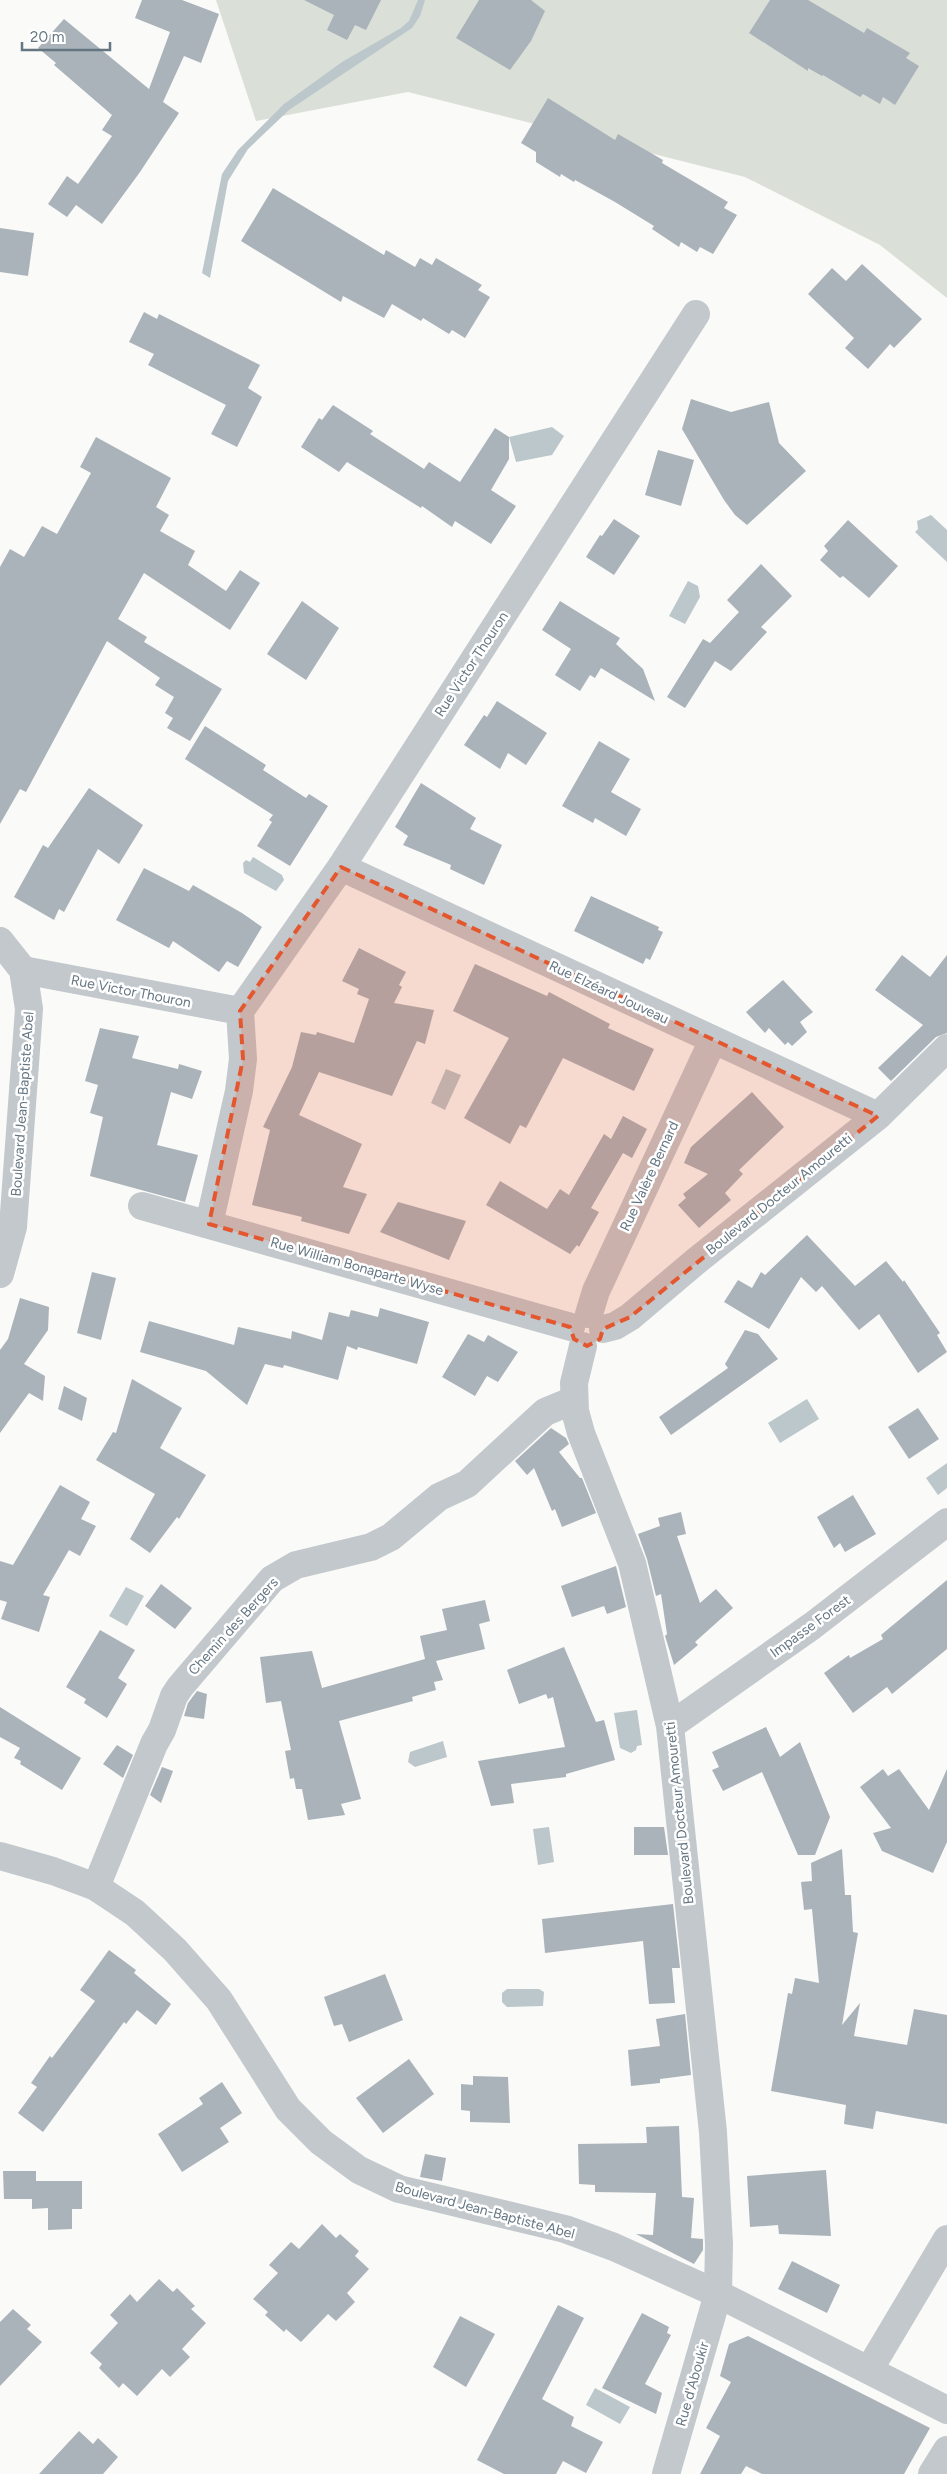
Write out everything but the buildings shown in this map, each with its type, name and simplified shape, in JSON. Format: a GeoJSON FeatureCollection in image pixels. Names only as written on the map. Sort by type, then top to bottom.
{"type":"FeatureCollection","features":[{"type":"Feature","properties":{"kind":"street","name":"Rue Victor Thouron"},"geometry":{"type":"LineString","coordinates":[[23,970],[240,1011],[341,867],[696,314]]}},
{"type":"Feature","properties":{"kind":"street","name":"Rue Elzéard Jouveau"},"geometry":{"type":"LineString","coordinates":[[341,867],[878,1116]]}},
{"type":"Feature","properties":{"kind":"street","name":"Boulevard Jean-Baptiste Abel"},"geometry":{"type":"LineString","coordinates":[[0,941],[23,970],[29,1009],[13,1227],[0,1274]]}},
{"type":"Feature","properties":{"kind":"street"},"geometry":{"type":"LineString","coordinates":[[209,1224],[239,1091],[243,1059],[240,1011]]}},
{"type":"Feature","properties":{"kind":"street","name":"Rue Valère Bernard"},"geometry":{"type":"LineString","coordinates":[[587,1329],[596,1291],[713,1040]]}},
{"type":"Feature","properties":{"kind":"street","name":"Boulevard Docteur Amouretti"},"geometry":{"type":"LineString","coordinates":[[718,2294],[719,2244],[713,2132],[670,1726],[632,1563],[581,1433],[575,1411],[574,1383],[587,1329],[615,1326],[630,1318],[695,1262],[878,1116],[947,1048]]}},
{"type":"Feature","properties":{"kind":"street","name":"Rue William Bonaparte Wyse"},"geometry":{"type":"LineString","coordinates":[[142,1206],[587,1329]]}},
{"type":"Feature","properties":{"kind":"street","name":"Chemin des Bergers"},"geometry":{"type":"LineString","coordinates":[[96,1887],[154,1744],[162,1730],[174,1696],[193,1669],[262,1590],[284,1571],[296,1565],[371,1547],[391,1537],[440,1497],[467,1484],[545,1412],[574,1400]]}},
{"type":"Feature","properties":{"kind":"street","name":"Impasse Forest"},"geometry":{"type":"LineString","coordinates":[[670,1726],[812,1626],[947,1522]]}},
{"type":"Feature","properties":{"kind":"street","name":"Boulevard Jean-Baptiste Abel"},"geometry":{"type":"LineString","coordinates":[[0,1856],[66,1875],[96,1887],[135,1913],[196,1974],[228,2013],[274,2090],[288,2108],[340,2157],[378,2181],[400,2189],[564,2229],[614,2247],[718,2294],[947,2410]]}},
{"type":"Feature","properties":{"kind":"street"},"geometry":{"type":"LineString","coordinates":[[869,2370],[947,2238]]}},
{"type":"Feature","properties":{"kind":"street","name":"Rue d'Aboukir"},"geometry":{"type":"LineString","coordinates":[[666,2474],[718,2294]]}},
{"type":"Feature","properties":{"kind":"street"},"geometry":{"type":"LineString","coordinates":[[932,2474],[947,2450]]}},
{"type":"Feature","properties":{"kind":"highlighted area"},"geometry":{"type":"Polygon","coordinates":[[[341,867],[878,1116],[630,1317],[603,1329],[600,1339],[587,1346],[574,1339],[570,1327],[209,1224],[243,1059],[240,1011],[341,867]]]}},
{"type":"Feature","properties":{"kind":"shaded area"},"geometry":{"type":"Polygon","coordinates":[[[216,0],[947,0],[947,298],[880,245],[745,177],[408,92],[256,121],[216,0]]]}},
{"type":"Feature","properties":{"kind":"shaded area"},"geometry":{"type":"Polygon","coordinates":[[[418,0],[425,0],[420,16],[412,28],[289,110],[248,149],[228,181],[210,278],[202,273],[222,174],[238,150],[284,104],[342,62],[401,28],[409,21],[418,0]]]}},
{"type":"Feature","properties":{"kind":"shaded area"},"geometry":{"type":"Polygon","coordinates":[[[552,427],[564,436],[552,455],[516,462],[509,437],[552,427]]]}},
{"type":"Feature","properties":{"kind":"shaded area"},"geometry":{"type":"Polygon","coordinates":[[[931,515],[947,530],[947,562],[915,532],[918,529],[917,521],[931,515]]]}},
{"type":"Feature","properties":{"kind":"shaded area"},"geometry":{"type":"Polygon","coordinates":[[[688,581],[698,586],[700,597],[685,624],[669,616],[688,581]]]}},
{"type":"Feature","properties":{"kind":"shaded area"},"geometry":{"type":"Polygon","coordinates":[[[253,857],[282,875],[284,880],[276,891],[244,873],[243,863],[246,860],[250,862],[253,857]]]}},
{"type":"Feature","properties":{"kind":"shaded area"},"geometry":{"type":"Polygon","coordinates":[[[446,1069],[461,1075],[445,1110],[431,1103],[446,1069]]]}},
{"type":"Feature","properties":{"kind":"shaded area"},"geometry":{"type":"Polygon","coordinates":[[[807,1399],[819,1419],[780,1443],[768,1423],[807,1399]]]}},
{"type":"Feature","properties":{"kind":"shaded area"},"geometry":{"type":"Polygon","coordinates":[[[947,1463],[947,1488],[938,1495],[926,1478],[947,1463]]]}},
{"type":"Feature","properties":{"kind":"shaded area"},"geometry":{"type":"Polygon","coordinates":[[[126,1587],[144,1596],[127,1626],[109,1616],[126,1587]]]}},
{"type":"Feature","properties":{"kind":"shaded area"},"geometry":{"type":"Polygon","coordinates":[[[637,1710],[642,1745],[637,1746],[636,1750],[631,1753],[620,1748],[614,1713],[637,1710]]]}},
{"type":"Feature","properties":{"kind":"shaded area"},"geometry":{"type":"Polygon","coordinates":[[[443,1741],[447,1757],[415,1767],[408,1762],[410,1752],[443,1741]]]}},
{"type":"Feature","properties":{"kind":"shaded area"},"geometry":{"type":"Polygon","coordinates":[[[549,1827],[554,1862],[538,1865],[533,1829],[549,1827]]]}},
{"type":"Feature","properties":{"kind":"shaded area"},"geometry":{"type":"Polygon","coordinates":[[[507,1989],[539,1989],[544,1992],[543,2006],[507,2007],[502,2002],[502,1993],[507,1989]]]}},
{"type":"Feature","properties":{"kind":"shaded area"},"geometry":{"type":"Polygon","coordinates":[[[595,2388],[630,2407],[620,2424],[586,2405],[595,2388]]]}}]}
